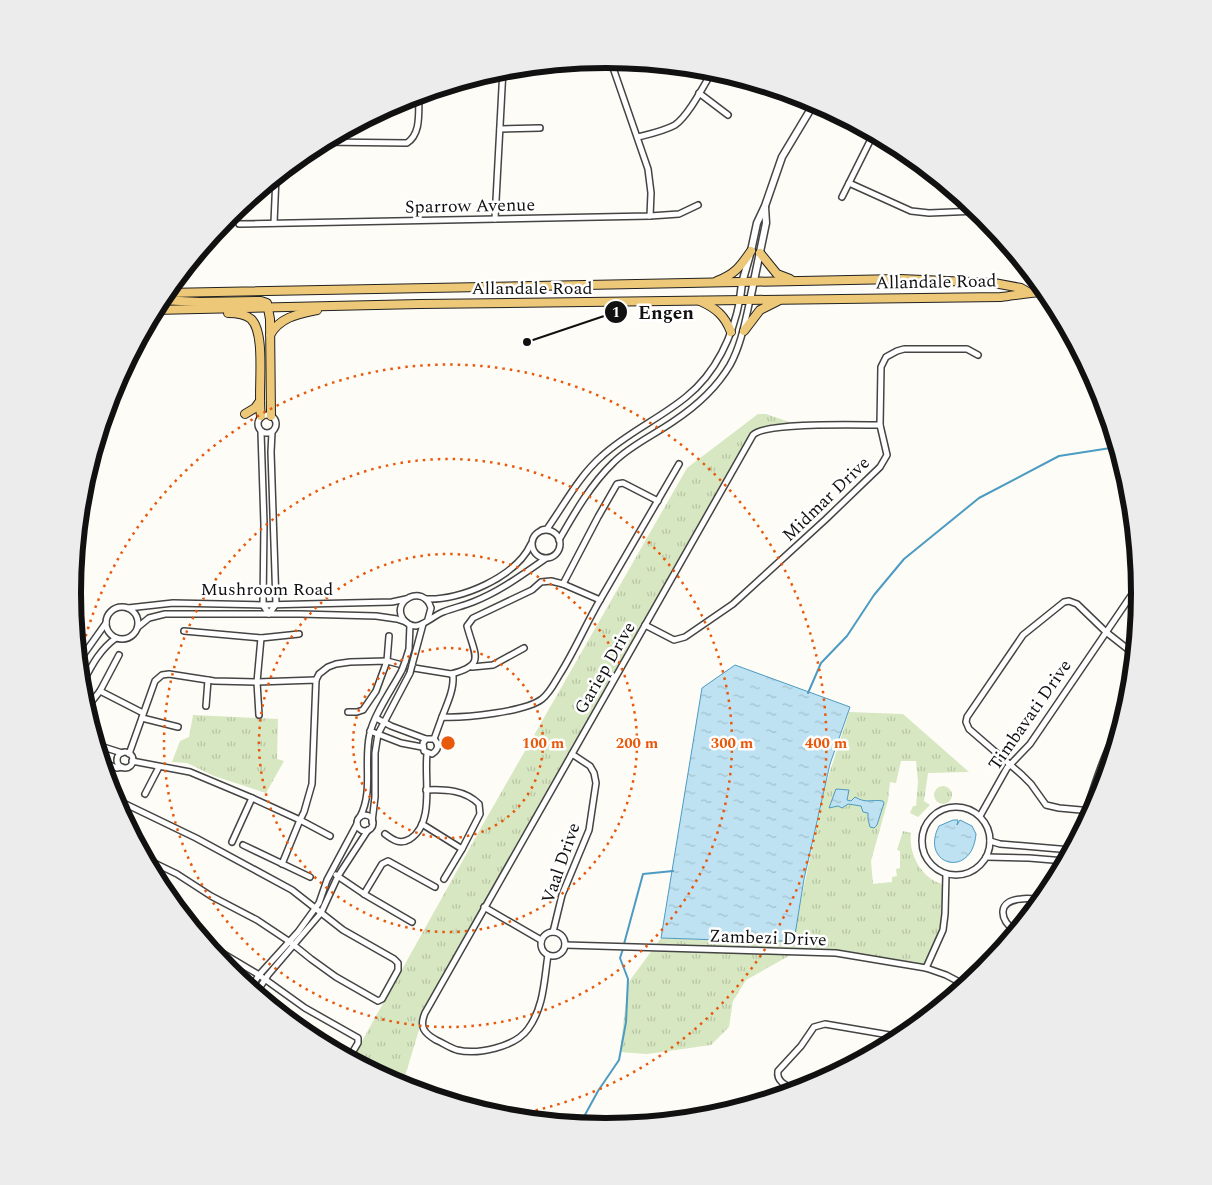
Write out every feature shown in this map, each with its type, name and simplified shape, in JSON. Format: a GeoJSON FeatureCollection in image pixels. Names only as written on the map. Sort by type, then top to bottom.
{"type":"FeatureCollection","features":[{"type":"Feature","properties":{"kind":"main road"},"geometry":{"type":"LineString","coordinates":[[710,284],[729,276],[740,268],[751,250]]}},
{"type":"Feature","properties":{"kind":"main road"},"geometry":{"type":"LineString","coordinates":[[760,253],[777,274],[794,280]]}},
{"type":"Feature","properties":{"kind":"main road","name":"Allandale Road"},"geometry":{"type":"LineString","coordinates":[[175,293],[900,279],[994,283],[1021,288],[1028,292]]}},
{"type":"Feature","properties":{"kind":"main road","name":"Allandale Road"},"geometry":{"type":"LineString","coordinates":[[163,310],[740,299],[1001,297],[1037,292]]}},
{"type":"Feature","properties":{"kind":"main road"},"geometry":{"type":"LineString","coordinates":[[744,331],[760,310],[769,304],[785,299]]}},
{"type":"Feature","properties":{"kind":"main road"},"geometry":{"type":"LineString","coordinates":[[169,300],[260,301],[267,303],[271,416]]}},
{"type":"Feature","properties":{"kind":"main road"},"geometry":{"type":"LineString","coordinates":[[699,300],[710,305],[722,315],[731,332]]}},
{"type":"Feature","properties":{"kind":"main road"},"geometry":{"type":"LineString","coordinates":[[269,337],[275,327],[287,318],[336,306]]}},
{"type":"Feature","properties":{"kind":"main road"},"geometry":{"type":"LineString","coordinates":[[191,310],[236,314],[245,316],[254,324],[259,344],[260,416]]}},
{"type":"Feature","properties":{"kind":"main road"},"geometry":{"type":"LineString","coordinates":[[245,414],[255,408],[260,401]]}},
{"type":"Feature","properties":{"kind":"street"},"geometry":{"type":"LineString","coordinates":[[613,68],[650,177],[650,216]]}},
{"type":"Feature","properties":{"kind":"street"},"geometry":{"type":"LineString","coordinates":[[495,219],[503,78]]}},
{"type":"Feature","properties":{"kind":"street"},"geometry":{"type":"LineString","coordinates":[[638,137],[678,123],[687,113],[708,78]]}},
{"type":"Feature","properties":{"kind":"street"},"geometry":{"type":"LineString","coordinates":[[700,93],[728,115]]}},
{"type":"Feature","properties":{"kind":"street"},"geometry":{"type":"LineString","coordinates":[[336,142],[406,143],[417,131],[419,102]]}},
{"type":"Feature","properties":{"kind":"street"},"geometry":{"type":"LineString","coordinates":[[542,530],[552,531],[559,540],[560,547],[556,554],[494,592],[473,602],[438,614],[423,624],[417,626],[408,623],[402,616],[401,609],[406,599],[416,596],[425,599],[447,598],[462,594],[489,582],[519,563],[526,554],[535,534],[542,530],[547,529],[582,478],[600,458],[623,438],[673,407],[699,385],[720,357],[731,332],[757,223],[782,157],[811,109]]}},
{"type":"Feature","properties":{"kind":"street"},"geometry":{"type":"LineString","coordinates":[[500,129],[540,128]]}},
{"type":"Feature","properties":{"kind":"street"},"geometry":{"type":"LineString","coordinates":[[842,197],[871,139]]}},
{"type":"Feature","properties":{"kind":"street"},"geometry":{"type":"LineString","coordinates":[[849,183],[910,211],[929,213],[967,211]]}},
{"type":"Feature","properties":{"kind":"street"},"geometry":{"type":"LineString","coordinates":[[274,223],[276,185]]}},
{"type":"Feature","properties":{"kind":"street","name":"Sparrow Avenue"},"geometry":{"type":"LineString","coordinates":[[239,224],[650,216],[679,214],[698,205]]}},
{"type":"Feature","properties":{"kind":"street"},"geometry":{"type":"LineString","coordinates":[[559,540],[584,500],[614,461],[675,420],[707,394],[730,365],[744,331],[766,223],[765,206]]}},
{"type":"Feature","properties":{"kind":"street","name":"Midmar Drive"},"geometry":{"type":"LineString","coordinates":[[645,625],[672,640],[679,640],[702,626],[733,604],[880,467],[886,460],[887,453],[880,425],[881,367],[886,357],[904,349],[960,348],[967,349],[978,355]]}},
{"type":"Feature","properties":{"kind":"street"},"geometry":{"type":"LineString","coordinates":[[260,416],[271,416],[276,424],[272,432],[271,452],[276,604],[269,614],[263,604],[264,524],[261,432],[257,423],[260,416]]}},
{"type":"Feature","properties":{"kind":"street","name":"Gariep Drive"},"geometry":{"type":"LineString","coordinates":[[548,956],[545,986],[539,1008],[527,1031],[514,1041],[495,1048],[471,1051],[458,1050],[428,1035],[422,1028],[422,1020],[425,1013],[484,907],[756,432],[801,426],[880,425]]}},
{"type":"Feature","properties":{"kind":"street"},"geometry":{"type":"LineString","coordinates":[[261,432],[267,434],[272,432]]}},
{"type":"Feature","properties":{"kind":"street"},"geometry":{"type":"LineString","coordinates":[[442,717],[463,717],[522,707],[543,698],[550,691],[679,464]]}},
{"type":"Feature","properties":{"kind":"street"},"geometry":{"type":"LineString","coordinates":[[563,584],[617,484],[622,483],[658,501]]}},
{"type":"Feature","properties":{"kind":"street"},"geometry":{"type":"LineString","coordinates":[[531,544],[535,554],[545,559]]}},
{"type":"Feature","properties":{"kind":"street"},"geometry":{"type":"LineString","coordinates":[[472,667],[475,662],[475,656],[467,626],[470,621],[532,590],[541,582],[551,581],[563,584],[600,600]]}},
{"type":"Feature","properties":{"kind":"street","name":"Timbavati Drive"},"geometry":{"type":"LineString","coordinates":[[980,816],[1010,764],[1030,744],[1131,596]]}},
{"type":"Feature","properties":{"kind":"street","name":"Mushroom Road"},"geometry":{"type":"LineString","coordinates":[[84,653],[106,623],[108,616],[113,610],[120,607],[128,608],[173,603],[392,602],[406,599]]}},
{"type":"Feature","properties":{"kind":"street"},"geometry":{"type":"LineString","coordinates":[[425,599],[431,608],[428,619]]}},
{"type":"Feature","properties":{"kind":"street"},"geometry":{"type":"LineString","coordinates":[[1083,810],[1059,808],[1046,804],[1031,784],[969,729],[966,720],[1020,638],[1031,627],[1064,602],[1069,602],[1082,609],[1128,649]]}},
{"type":"Feature","properties":{"kind":"street"},"geometry":{"type":"LineString","coordinates":[[128,608],[136,616],[138,627]]}},
{"type":"Feature","properties":{"kind":"street","name":"Mushroom Road"},"geometry":{"type":"LineString","coordinates":[[87,674],[105,646],[116,638],[128,638],[149,618],[158,615],[269,614],[376,616],[397,619],[408,623]]}},
{"type":"Feature","properties":{"kind":"street"},"geometry":{"type":"LineString","coordinates":[[106,623],[110,634],[116,638]]}},
{"type":"Feature","properties":{"kind":"street"},"geometry":{"type":"LineString","coordinates":[[260,987],[316,909],[332,872],[360,817],[367,798],[367,750],[370,731],[405,662],[408,649],[408,623]]}},
{"type":"Feature","properties":{"kind":"street"},"geometry":{"type":"LineString","coordinates":[[254,982],[259,974],[292,944],[321,913],[338,876],[371,827],[376,797],[375,753],[378,734],[410,673],[423,624]]}},
{"type":"Feature","properties":{"kind":"street"},"geometry":{"type":"LineString","coordinates":[[184,631],[261,638],[299,634]]}},
{"type":"Feature","properties":{"kind":"street"},"geometry":{"type":"LineString","coordinates":[[348,712],[357,712],[367,706],[376,691],[387,661],[389,636]]}},
{"type":"Feature","properties":{"kind":"street"},"geometry":{"type":"LineString","coordinates":[[259,715],[257,682],[261,638]]}},
{"type":"Feature","properties":{"kind":"street"},"geometry":{"type":"LineString","coordinates":[[282,864],[304,812],[312,784],[316,680],[319,674],[336,664],[387,661],[451,674],[472,667],[492,664],[524,648]]}},
{"type":"Feature","properties":{"kind":"street"},"geometry":{"type":"LineString","coordinates":[[92,701],[100,692],[102,684],[119,655]]}},
{"type":"Feature","properties":{"kind":"street"},"geometry":{"type":"LineString","coordinates":[[111,765],[117,768],[128,767],[132,761],[130,754],[142,715],[155,681],[162,676],[169,674],[208,680],[257,682],[316,680]]}},
{"type":"Feature","properties":{"kind":"street"},"geometry":{"type":"LineString","coordinates":[[434,739],[454,681],[451,674]]}},
{"type":"Feature","properties":{"kind":"street"},"geometry":{"type":"LineString","coordinates":[[206,706],[208,680]]}},
{"type":"Feature","properties":{"kind":"street"},"geometry":{"type":"LineString","coordinates":[[100,692],[142,715],[178,727]]}},
{"type":"Feature","properties":{"kind":"street"},"geometry":{"type":"LineString","coordinates":[[376,718],[384,723],[426,739],[434,739]]}},
{"type":"Feature","properties":{"kind":"street"},"geometry":{"type":"LineString","coordinates":[[370,731],[401,743],[422,748],[427,754],[425,769],[426,810],[422,824],[415,835],[404,842],[395,841],[386,834]]}},
{"type":"Feature","properties":{"kind":"street"},"geometry":{"type":"LineString","coordinates":[[422,748],[426,739]]}},
{"type":"Feature","properties":{"kind":"street"},"geometry":{"type":"LineString","coordinates":[[427,754],[436,752],[438,748],[434,739]]}},
{"type":"Feature","properties":{"kind":"street"},"geometry":{"type":"LineString","coordinates":[[105,748],[130,754]]}},
{"type":"Feature","properties":{"kind":"street"},"geometry":{"type":"LineString","coordinates":[[122,753],[117,759],[118,764],[122,767]]}},
{"type":"Feature","properties":{"kind":"street","name":"Vaal Drive"},"geometry":{"type":"LineString","coordinates":[[553,932],[565,889],[589,830],[596,783],[590,766],[572,754]]}},
{"type":"Feature","properties":{"kind":"street"},"geometry":{"type":"LineString","coordinates":[[132,761],[159,768],[190,772],[252,798],[330,836]]}},
{"type":"Feature","properties":{"kind":"street"},"geometry":{"type":"LineString","coordinates":[[145,794],[159,768]]}},
{"type":"Feature","properties":{"kind":"street"},"geometry":{"type":"LineString","coordinates":[[426,790],[442,789],[458,792],[479,804],[480,814],[444,879]]}},
{"type":"Feature","properties":{"kind":"street"},"geometry":{"type":"LineString","coordinates":[[232,842],[252,798]]}},
{"type":"Feature","properties":{"kind":"street"},"geometry":{"type":"LineString","coordinates":[[126,804],[196,838],[292,890],[344,930],[396,961],[399,966],[398,970],[382,999],[378,1001],[336,977],[257,920],[157,864]]}},
{"type":"Feature","properties":{"kind":"street"},"geometry":{"type":"LineString","coordinates":[[957,807],[969,810],[980,816],[985,823],[990,841],[986,857],[982,863],[969,872],[954,875],[946,874],[935,868],[927,859],[922,848],[922,836],[926,824],[934,815],[945,809],[957,807]]}},
{"type":"Feature","properties":{"kind":"street"},"geometry":{"type":"LineString","coordinates":[[360,817],[368,816],[372,822]]}},
{"type":"Feature","properties":{"kind":"street"},"geometry":{"type":"LineString","coordinates":[[357,824],[362,831],[368,830]]}},
{"type":"Feature","properties":{"kind":"street"},"geometry":{"type":"LineString","coordinates":[[422,824],[462,849]]}},
{"type":"Feature","properties":{"kind":"street"},"geometry":{"type":"LineString","coordinates":[[990,841],[1000,844],[1064,849]]}},
{"type":"Feature","properties":{"kind":"street"},"geometry":{"type":"LineString","coordinates":[[243,845],[310,877]]}},
{"type":"Feature","properties":{"kind":"street"},"geometry":{"type":"LineString","coordinates":[[986,857],[1058,861]]}},
{"type":"Feature","properties":{"kind":"street"},"geometry":{"type":"LineString","coordinates":[[364,894],[382,864],[388,861],[435,887]]}},
{"type":"Feature","properties":{"kind":"street"},"geometry":{"type":"LineString","coordinates":[[332,872],[364,894],[412,922]]}},
{"type":"Feature","properties":{"kind":"street"},"geometry":{"type":"LineString","coordinates":[[926,968],[942,930],[945,914],[946,874]]}},
{"type":"Feature","properties":{"kind":"street"},"geometry":{"type":"LineString","coordinates":[[1011,927],[1002,916],[1002,911],[1005,907],[1015,900],[1022,898],[1032,899]]}},
{"type":"Feature","properties":{"kind":"street"},"geometry":{"type":"LineString","coordinates":[[484,907],[541,940]]}},
{"type":"Feature","properties":{"kind":"street"},"geometry":{"type":"LineString","coordinates":[[553,932],[562,936],[565,945],[564,950],[557,955],[548,956],[542,951],[541,940],[545,935],[553,932]]}},
{"type":"Feature","properties":{"kind":"street","name":"Zambezi Drive"},"geometry":{"type":"LineString","coordinates":[[565,945],[611,948],[836,953],[926,968],[946,974],[958,981]]}},
{"type":"Feature","properties":{"kind":"street"},"geometry":{"type":"LineString","coordinates":[[227,955],[259,974],[305,1008],[358,1038],[358,1043],[353,1052]]}},
{"type":"Feature","properties":{"kind":"street"},"geometry":{"type":"LineString","coordinates":[[786,1086],[782,1084],[777,1076],[779,1068],[799,1049],[818,1025],[824,1024],[888,1035]]}},
{"type":"Feature","properties":{"kind":"green space"},"geometry":{"type":"Polygon","coordinates":[[[758,414],[766,414],[801,426],[753,435],[422,1020],[404,1078],[355,1053],[482,826],[687,468],[758,414]]]}},
{"type":"Feature","properties":{"kind":"green space"},"geometry":{"type":"Polygon","coordinates":[[[849,712],[903,714],[969,772],[928,773],[924,801],[930,805],[918,817],[910,813],[913,806],[916,806],[918,781],[916,761],[901,761],[896,783],[890,782],[888,800],[871,861],[873,884],[892,882],[892,877],[897,876],[896,869],[900,868],[900,851],[897,850],[903,831],[911,833],[912,850],[919,866],[930,878],[946,885],[945,920],[926,968],[836,953],[796,952],[746,980],[733,1001],[729,1027],[711,1045],[647,1054],[620,1052],[628,983],[661,938],[792,941],[826,784],[849,712]]]}},
{"type":"Feature","properties":{"kind":"green space"},"geometry":{"type":"Polygon","coordinates":[[[193,715],[278,719],[277,759],[284,761],[266,793],[214,776],[187,763],[172,762],[180,741],[189,737],[193,715]]]}},
{"type":"Feature","properties":{"kind":"green space"},"geometry":{"type":"Polygon","coordinates":[[[943,786],[949,789],[952,795],[949,801],[943,804],[937,801],[934,795],[937,789],[943,786]]]}},
{"type":"Feature","properties":{"kind":"water"},"geometry":{"type":"Polygon","coordinates":[[[735,665],[850,707],[830,764],[804,879],[794,941],[661,938],[702,688],[735,665]]]}},
{"type":"Feature","properties":{"kind":"water"},"geometry":{"type":"Polygon","coordinates":[[[836,789],[849,790],[847,800],[851,801],[855,797],[866,801],[883,801],[877,825],[874,828],[870,827],[868,813],[863,812],[861,806],[848,804],[842,808],[838,806],[829,808],[836,789]]]}},
{"type":"Feature","properties":{"kind":"water"},"geometry":{"type":"Polygon","coordinates":[[[953,820],[958,820],[957,825],[960,820],[972,826],[976,834],[972,848],[966,858],[957,862],[949,862],[941,858],[936,850],[935,839],[939,826],[953,820]]]}},
{"type":"Feature","properties":{"kind":"waterway"},"geometry":{"type":"LineString","coordinates":[[808,693],[821,663],[847,636],[874,595],[904,559],[979,498],[1059,456],[1110,448]]}},
{"type":"Feature","properties":{"kind":"waterway"},"geometry":{"type":"LineString","coordinates":[[624,944],[643,874],[673,871]]}},
{"type":"Feature","properties":{"kind":"waterway"},"geometry":{"type":"LineString","coordinates":[[584,1117],[598,1091],[619,1060],[626,1022],[628,979],[620,958],[623,949]]}},
{"type":"Feature","properties":{"kind":"place","name":"Engen"},"geometry":{"type":"Point","coordinates":[527,342]}}]}
